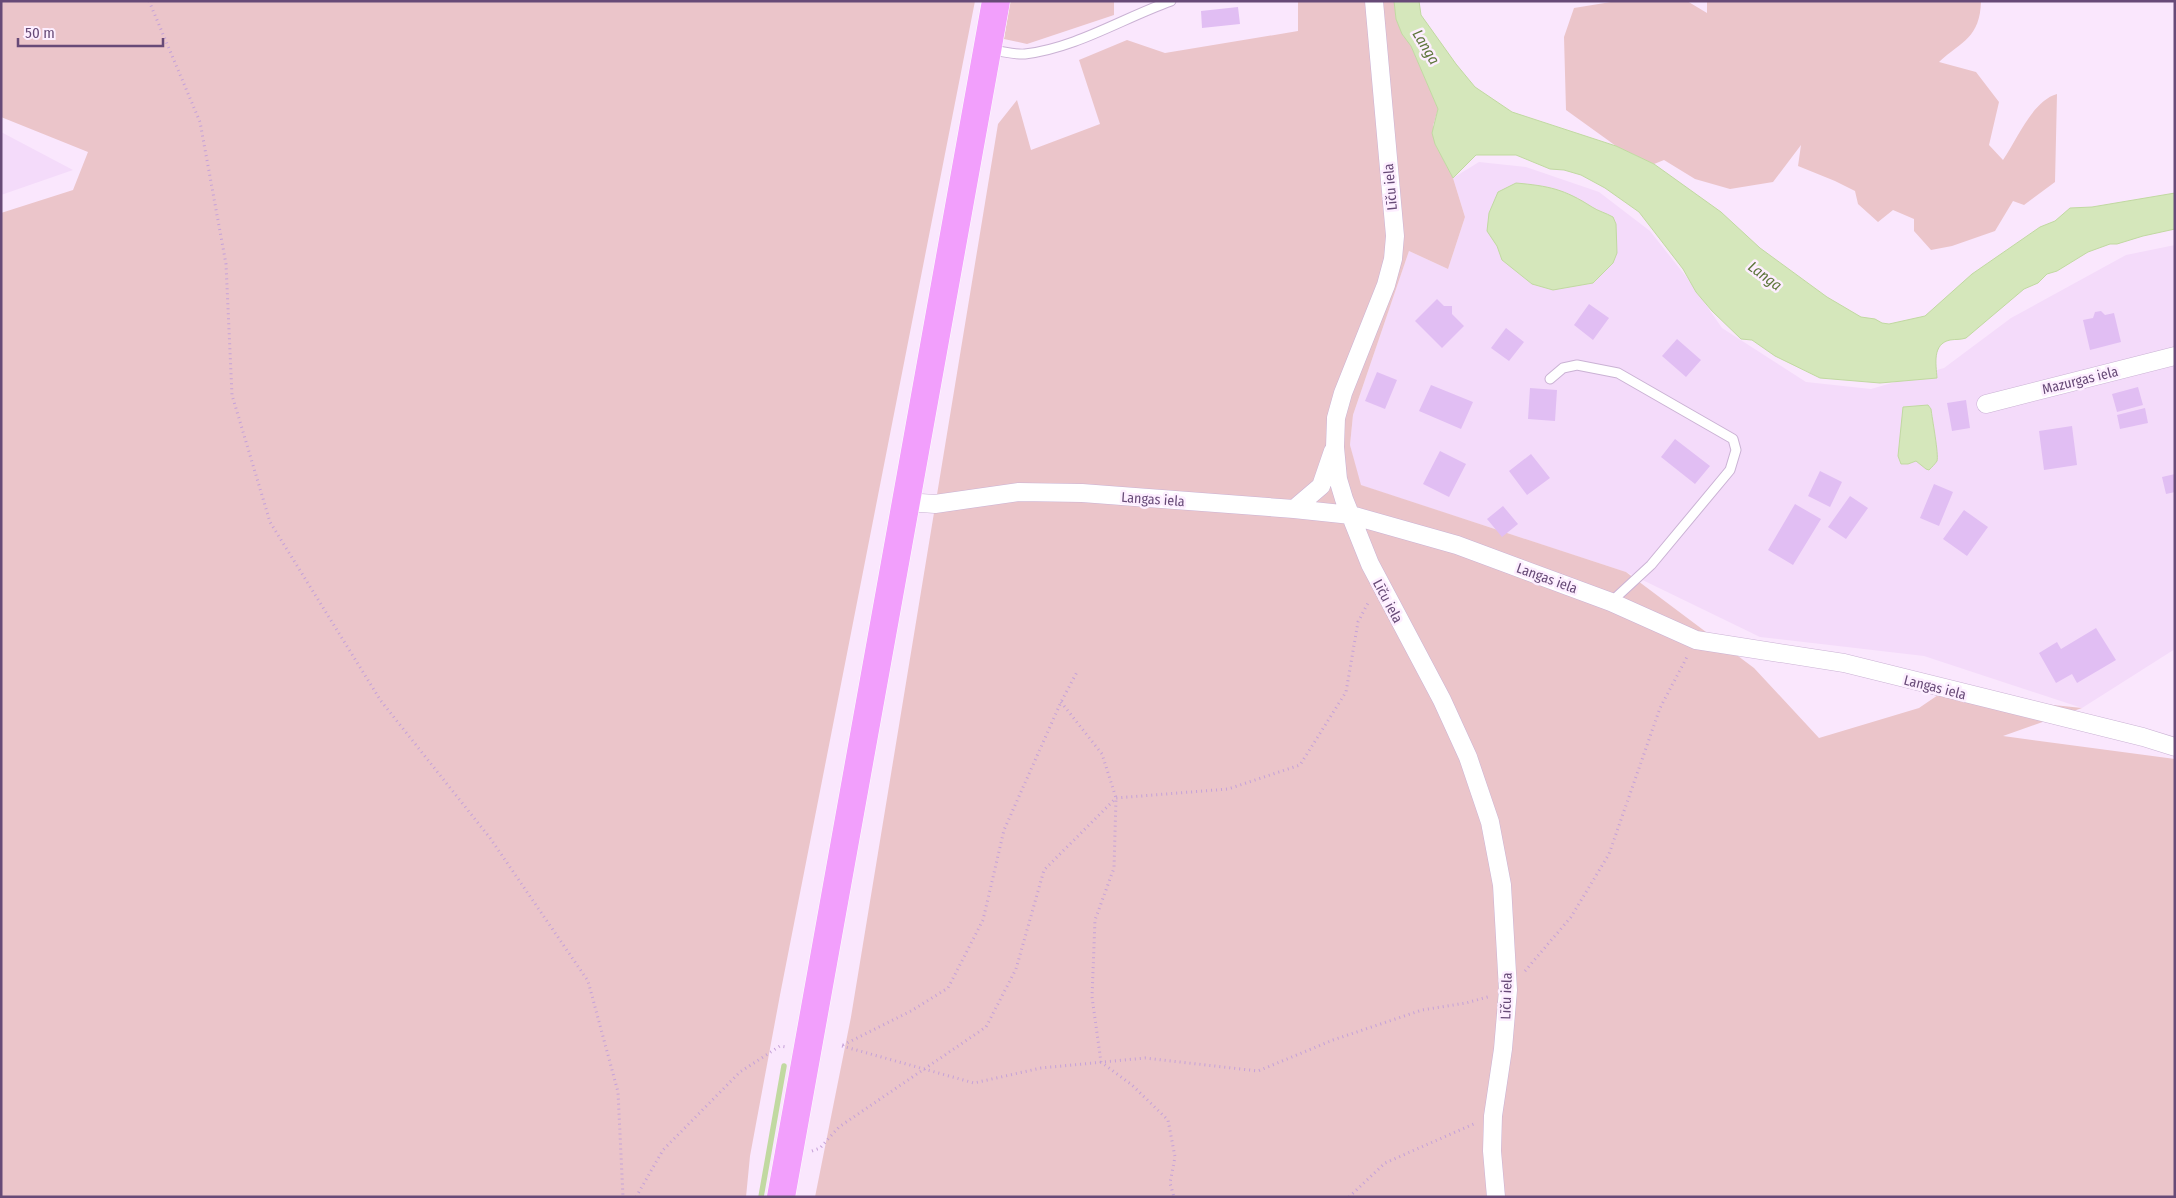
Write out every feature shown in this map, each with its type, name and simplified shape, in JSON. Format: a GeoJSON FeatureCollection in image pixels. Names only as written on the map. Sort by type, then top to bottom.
{"type":"FeatureCollection","features":[{"type":"Feature","properties":{"kind":"main road"},"geometry":{"type":"LineString","coordinates":[[781,1197],[996,1]]}},
{"type":"Feature","properties":{"kind":"street","name":"Līču iela"},"geometry":{"type":"LineString","coordinates":[[1374,1],[1395,236],[1393,259],[1378,309],[1343,393],[1336,418],[1335,447],[1338,480],[1378,583],[1442,700],[1468,756],[1490,822],[1502,885],[1508,990],[1503,1050],[1493,1116],[1492,1151],[1496,1197]]}},
{"type":"Feature","properties":{"kind":"street","name":"Mazurgas iela"},"geometry":{"type":"LineString","coordinates":[[1986,404],[2175,356]]}},
{"type":"Feature","properties":{"kind":"street"},"geometry":{"type":"LineString","coordinates":[[1294,509],[1321,486],[1335,447]]}},
{"type":"Feature","properties":{"kind":"street","name":"Langas iela"},"geometry":{"type":"LineString","coordinates":[[906,502],[935,504],[1019,492],[1082,493],[1351,515],[1457,545],[1611,602],[1696,640],[1844,664],[2174,746]]}},
{"type":"Feature","properties":{"kind":"lane"},"geometry":{"type":"LineString","coordinates":[[988,50],[1024,54],[1071,43],[1155,4],[1171,1]]}},
{"type":"Feature","properties":{"kind":"lane"},"geometry":{"type":"LineString","coordinates":[[1550,379],[1563,368],[1577,365],[1618,373],[1733,439],[1736,450],[1730,470],[1651,565],[1611,602]]}},
{"type":"Feature","properties":{"kind":"path"},"geometry":{"type":"LineString","coordinates":[[150,1],[200,122],[226,264],[232,395],[270,522],[381,701],[490,838],[588,981],[618,1092],[623,1197]]}},
{"type":"Feature","properties":{"kind":"path"},"geometry":{"type":"LineString","coordinates":[[787,1162],[820,1148],[839,1127],[986,1027],[1016,969],[1044,870],[1116,798],[1228,788],[1300,765],[1346,692],[1358,622],[1378,583]]}},
{"type":"Feature","properties":{"kind":"path"},"geometry":{"type":"LineString","coordinates":[[1076,672],[1004,830],[983,920],[948,988],[911,1011],[842,1046],[974,1083],[1041,1068],[1145,1058],[1258,1071],[1333,1040],[1422,1010],[1466,1003],[1508,990],[1571,917],[1609,854],[1660,708],[1696,640]]}},
{"type":"Feature","properties":{"kind":"path"},"geometry":{"type":"LineString","coordinates":[[1061,702],[1102,754],[1116,798],[1114,868],[1095,920],[1092,997],[1101,1062],[1132,1085],[1168,1120],[1175,1157],[1170,1183],[1174,1197]]}},
{"type":"Feature","properties":{"kind":"path"},"geometry":{"type":"LineString","coordinates":[[636,1197],[663,1150],[740,1072],[780,1046],[807,1048]]}},
{"type":"Feature","properties":{"kind":"path"},"geometry":{"type":"LineString","coordinates":[[1349,1197],[1384,1163],[1493,1116]]}},
{"type":"Feature","properties":{"kind":"shaded area"},"geometry":{"type":"Polygon","coordinates":[[[1,1],[975,1],[780,995],[750,1156],[746,1197],[1,1197],[1,213],[73,190],[88,152],[1,117],[1,1]]]}},
{"type":"Feature","properties":{"kind":"shaded area"},"geometry":{"type":"Polygon","coordinates":[[[1010,1],[1114,1],[1114,15],[1027,44],[1004,39],[1010,1]]]}},
{"type":"Feature","properties":{"kind":"shaded area"},"geometry":{"type":"Polygon","coordinates":[[[1298,1],[1394,1],[1396,19],[1402,34],[1411,46],[1438,109],[1433,126],[1435,144],[1453,178],[1465,217],[1448,269],[1409,251],[1353,415],[1350,445],[1361,485],[1626,572],[1754,668],[1819,738],[1919,708],[1941,693],[2082,708],[2003,736],[2175,759],[2175,1197],[815,1197],[851,1017],[998,124],[1017,100],[1031,150],[1100,124],[1079,60],[1127,40],[1165,53],[1298,31],[1298,1]]]}},
{"type":"Feature","properties":{"kind":"shaded area"},"geometry":{"type":"Polygon","coordinates":[[[1617,1],[1687,1],[1707,13],[1707,1],[1981,1],[1980,13],[1973,31],[1939,62],[1976,72],[1999,102],[1989,145],[2003,160],[2026,122],[2040,104],[2057,94],[2055,182],[2024,205],[2013,201],[1995,231],[1952,246],[1931,250],[1914,231],[1914,219],[1893,210],[1878,222],[1858,204],[1855,191],[1798,166],[1801,145],[1773,182],[1730,189],[1695,179],[1664,160],[1654,164],[1616,146],[1566,110],[1564,37],[1574,8],[1617,1]]]}},
{"type":"Feature","properties":{"kind":"shaded area"},"geometry":{"type":"Polygon","coordinates":[[[1,132],[73,170],[1,195],[1,132]]]}},
{"type":"Feature","properties":{"kind":"shaded area"},"geometry":{"type":"Polygon","coordinates":[[[1479,162],[1526,167],[1599,192],[1650,231],[1688,279],[1722,328],[1806,382],[1871,389],[1944,368],[2011,318],[2126,255],[2175,245],[2175,649],[2082,708],[1924,656],[1760,637],[1626,572],[1360,485],[1350,445],[1353,415],[1409,251],[1448,269],[1465,217],[1453,178],[1479,162]]]}},
{"type":"Feature","properties":{"kind":"water","name":"Langa"},"geometry":{"type":"Polygon","coordinates":[[[1394,1],[1419,1],[1421,15],[1475,87],[1512,112],[1616,146],[1654,164],[1721,212],[1760,248],[1827,297],[1861,317],[1889,324],[1925,316],[1972,274],[2040,227],[2055,221],[2070,208],[2092,207],[2175,193],[2175,229],[2117,244],[2110,244],[2088,252],[2057,271],[2047,274],[2038,283],[2024,289],[1966,338],[1944,342],[1936,355],[1937,378],[1880,383],[1820,378],[1775,356],[1752,340],[1741,339],[1712,311],[1696,292],[1683,269],[1639,212],[1605,188],[1581,175],[1564,170],[1550,169],[1516,155],[1476,155],[1453,178],[1435,144],[1432,133],[1438,109],[1411,46],[1402,34],[1396,19],[1394,1]]]}},
{"type":"Feature","properties":{"kind":"water"},"geometry":{"type":"Polygon","coordinates":[[[1516,183],[1538,185],[1564,192],[1613,217],[1616,224],[1617,253],[1613,263],[1593,283],[1553,290],[1532,284],[1502,260],[1497,246],[1487,231],[1489,213],[1498,192],[1516,183]]]}},
{"type":"Feature","properties":{"kind":"water"},"geometry":{"type":"Polygon","coordinates":[[[1928,405],[1931,409],[1937,457],[1937,461],[1929,470],[1916,461],[1901,464],[1898,456],[1903,407],[1928,405]]]}},
{"type":"Feature","properties":{"kind":"building"},"geometry":{"type":"Polygon","coordinates":[[[1238,7],[1240,24],[1202,28],[1201,11],[1238,7]]]}},
{"type":"Feature","properties":{"kind":"building"},"geometry":{"type":"Polygon","coordinates":[[[1437,299],[1444,306],[1452,306],[1452,314],[1464,326],[1442,348],[1415,321],[1437,299]]]}},
{"type":"Feature","properties":{"kind":"building"},"geometry":{"type":"Polygon","coordinates":[[[1589,304],[1609,318],[1593,340],[1574,325],[1589,304]]]}},
{"type":"Feature","properties":{"kind":"building"},"geometry":{"type":"Polygon","coordinates":[[[2101,311],[2105,315],[2114,313],[2121,342],[2090,350],[2083,320],[2093,318],[2095,312],[2101,311]]]}},
{"type":"Feature","properties":{"kind":"building"},"geometry":{"type":"Polygon","coordinates":[[[1506,328],[1524,342],[1509,361],[1491,348],[1506,328]]]}},
{"type":"Feature","properties":{"kind":"building"},"geometry":{"type":"Polygon","coordinates":[[[1677,339],[1701,360],[1686,377],[1662,356],[1677,339]]]}},
{"type":"Feature","properties":{"kind":"building"},"geometry":{"type":"Polygon","coordinates":[[[1377,372],[1397,380],[1385,409],[1365,401],[1377,372]]]}},
{"type":"Feature","properties":{"kind":"building"},"geometry":{"type":"Polygon","coordinates":[[[1431,385],[1473,402],[1461,429],[1419,411],[1431,385]]]}},
{"type":"Feature","properties":{"kind":"building"},"geometry":{"type":"Polygon","coordinates":[[[2138,387],[2143,405],[2117,412],[2112,394],[2138,387]]]}},
{"type":"Feature","properties":{"kind":"building"},"geometry":{"type":"Polygon","coordinates":[[[1530,388],[1557,390],[1555,421],[1528,419],[1530,388]]]}},
{"type":"Feature","properties":{"kind":"building"},"geometry":{"type":"Polygon","coordinates":[[[1966,400],[1970,428],[1952,431],[1947,403],[1966,400]]]}},
{"type":"Feature","properties":{"kind":"building"},"geometry":{"type":"Polygon","coordinates":[[[2145,408],[2148,423],[2120,429],[2117,415],[2145,408]]]}},
{"type":"Feature","properties":{"kind":"building"},"geometry":{"type":"Polygon","coordinates":[[[2072,426],[2077,465],[2044,470],[2039,431],[2072,426]]]}},
{"type":"Feature","properties":{"kind":"building"},"geometry":{"type":"Polygon","coordinates":[[[1675,439],[1710,466],[1695,484],[1661,457],[1675,439]]]}},
{"type":"Feature","properties":{"kind":"building"},"geometry":{"type":"Polygon","coordinates":[[[1440,451],[1466,464],[1449,497],[1423,484],[1440,451]]]}},
{"type":"Feature","properties":{"kind":"building"},"geometry":{"type":"Polygon","coordinates":[[[1531,454],[1550,478],[1527,495],[1509,471],[1531,454]]]}},
{"type":"Feature","properties":{"kind":"building"},"geometry":{"type":"Polygon","coordinates":[[[1820,471],[1842,482],[1830,507],[1808,496],[1820,471]]]}},
{"type":"Feature","properties":{"kind":"building"},"geometry":{"type":"Polygon","coordinates":[[[2175,474],[2175,492],[2166,494],[2162,477],[2175,474]]]}},
{"type":"Feature","properties":{"kind":"building"},"geometry":{"type":"Polygon","coordinates":[[[1934,484],[1953,492],[1939,526],[1920,518],[1934,484]]]}},
{"type":"Feature","properties":{"kind":"building"},"geometry":{"type":"Polygon","coordinates":[[[1850,496],[1868,508],[1846,539],[1828,527],[1850,496]]]}},
{"type":"Feature","properties":{"kind":"building"},"geometry":{"type":"Polygon","coordinates":[[[1795,504],[1821,519],[1793,565],[1768,550],[1795,504]]]}},
{"type":"Feature","properties":{"kind":"building"},"geometry":{"type":"Polygon","coordinates":[[[1503,506],[1518,524],[1502,537],[1487,519],[1503,506]]]}},
{"type":"Feature","properties":{"kind":"building"},"geometry":{"type":"Polygon","coordinates":[[[1964,510],[1988,527],[1967,556],[1943,539],[1964,510]]]}},
{"type":"Feature","properties":{"kind":"building"},"geometry":{"type":"Polygon","coordinates":[[[2096,628],[2116,660],[2077,683],[2072,674],[2056,683],[2039,653],[2057,642],[2061,649],[2096,628]]]}},
{"type":"Feature","properties":{"kind":"waterway"},"geometry":{"type":"LineString","coordinates":[[761,1197],[784,1066]]}}]}
